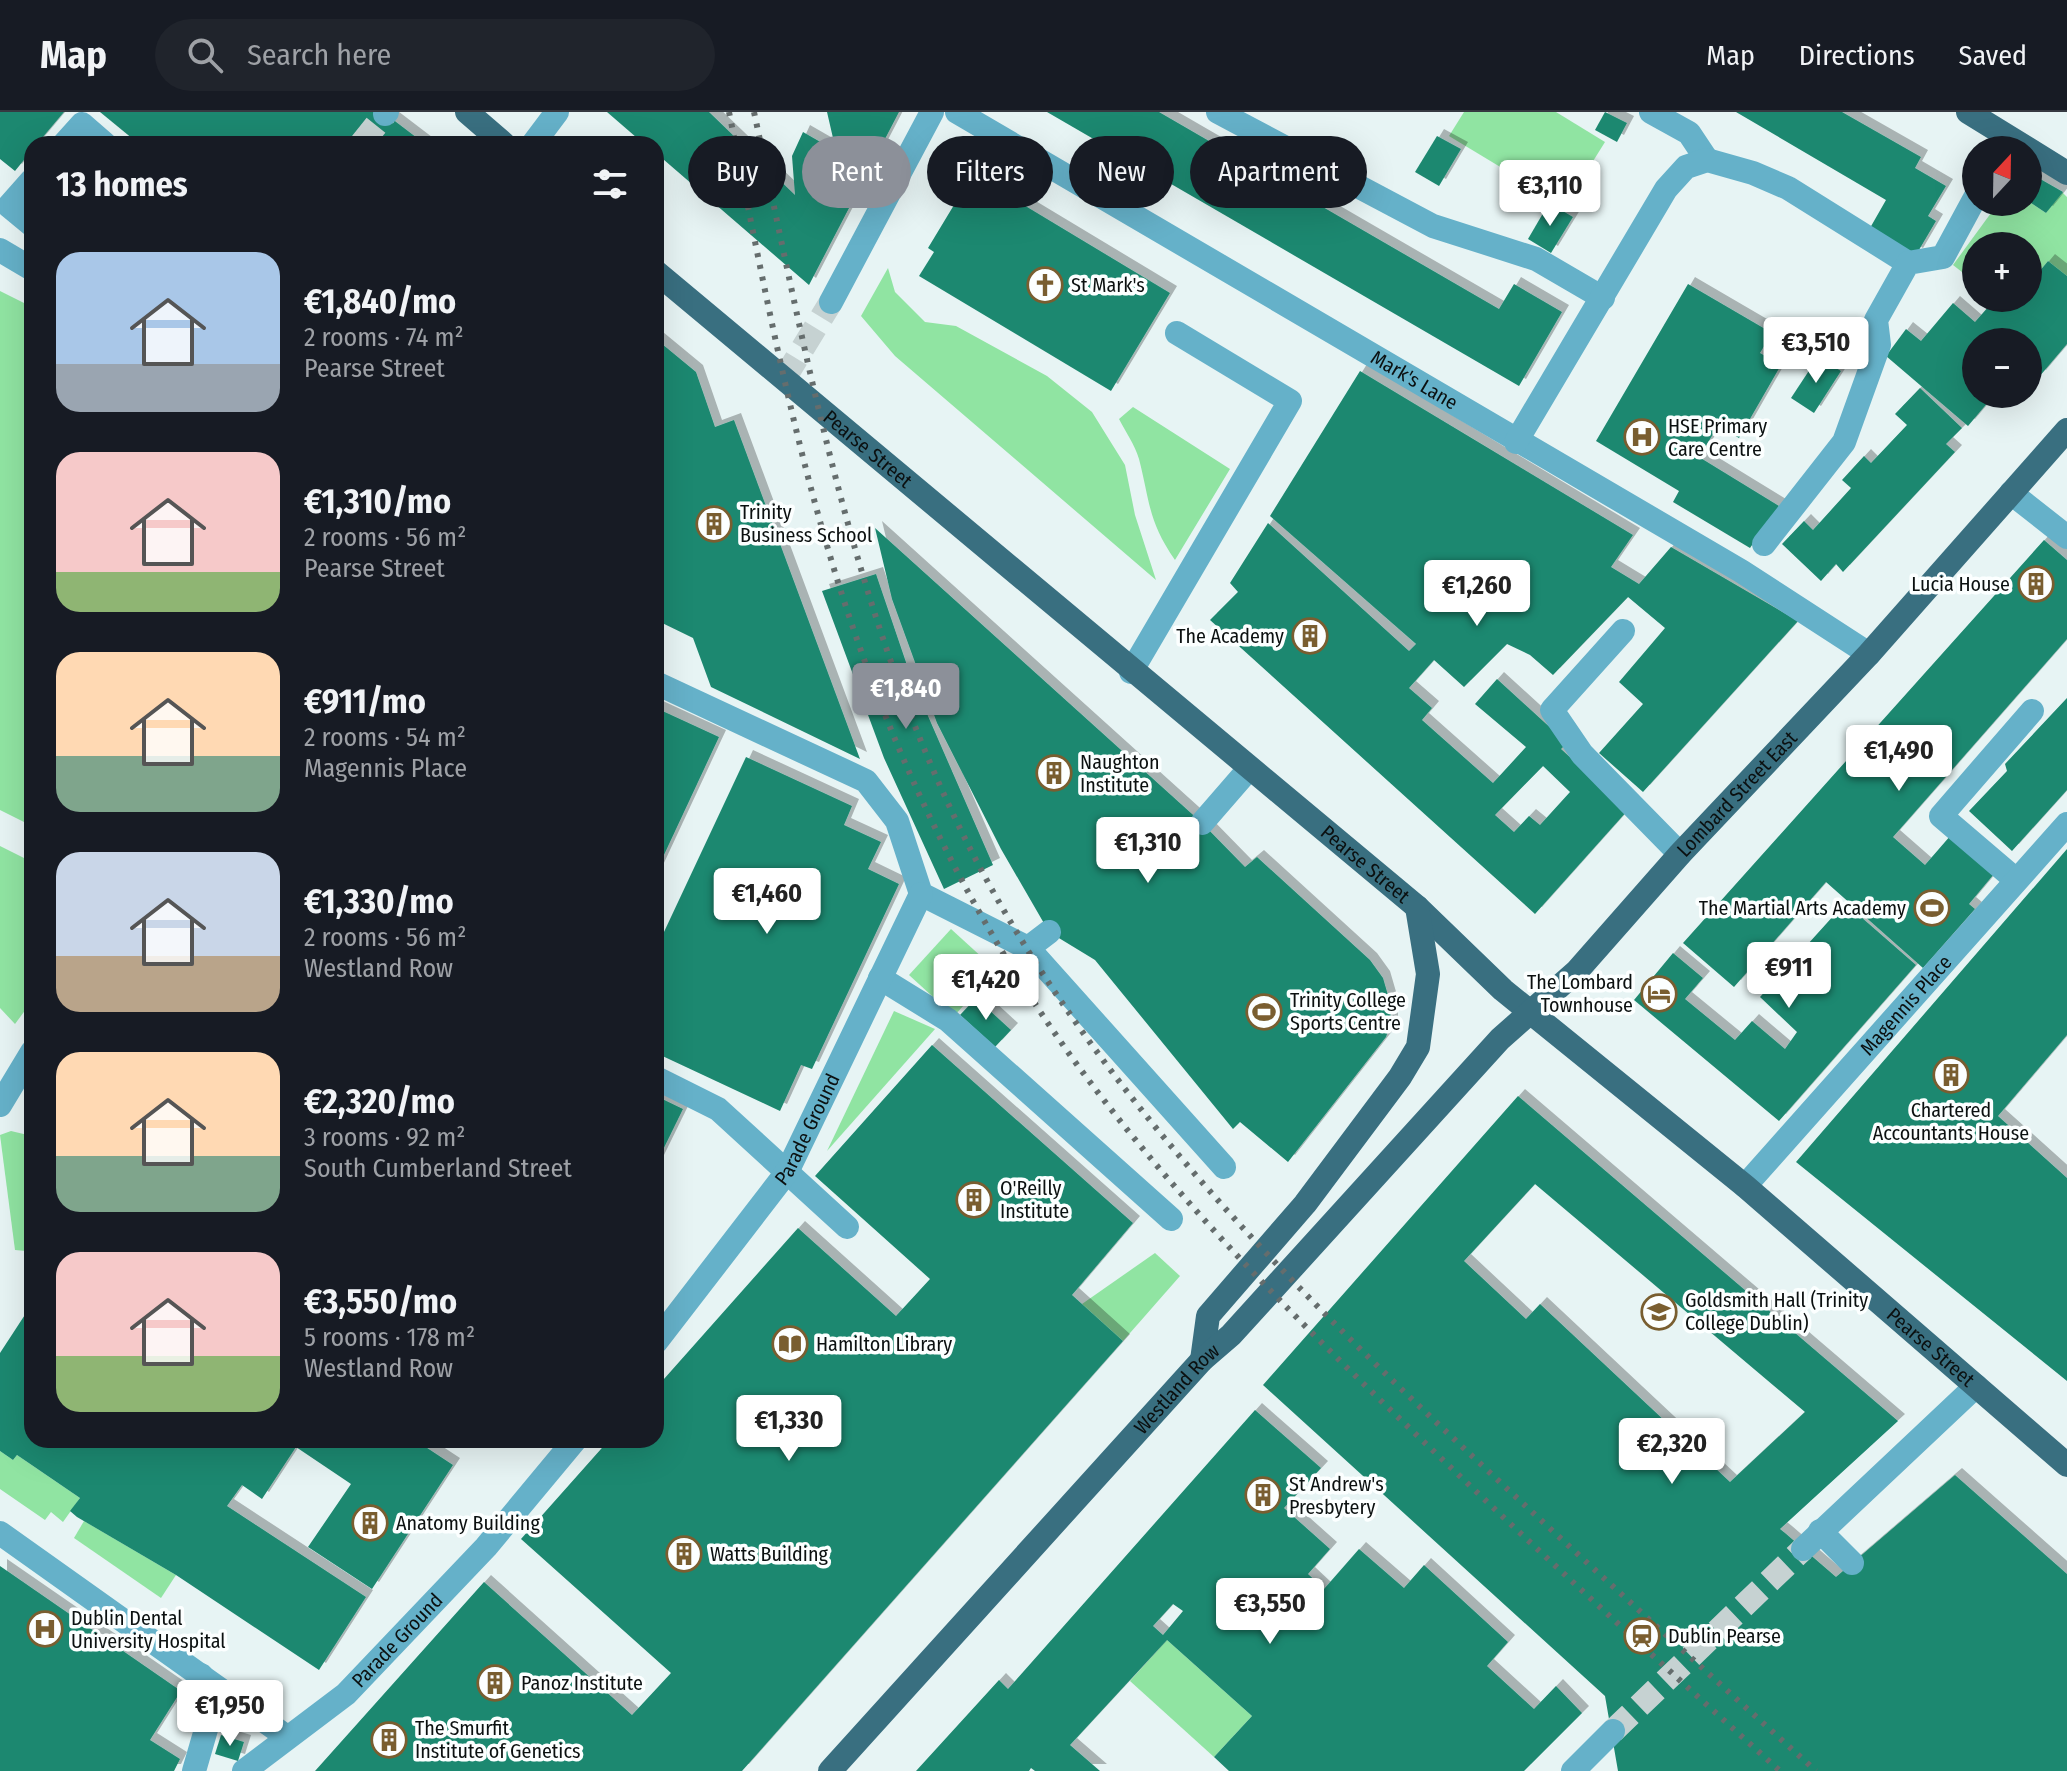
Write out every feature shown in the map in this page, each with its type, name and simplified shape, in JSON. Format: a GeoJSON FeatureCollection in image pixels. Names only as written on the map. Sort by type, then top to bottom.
{"type":"FeatureCollection","features":[{"type":"Feature","properties":{"kind":"main road"},"geometry":{"type":"LineString","coordinates":[[467,112],[495,136]]}},
{"type":"Feature","properties":{"kind":"main road"},"geometry":{"type":"LineString","coordinates":[[1968,112],[1997,136]]}},
{"type":"Feature","properties":{"kind":"main road"},"geometry":{"type":"LineString","coordinates":[[2042,161],[2067,173]]}},
{"type":"Feature","properties":{"kind":"main road","name":"Pearse Street"},"geometry":{"type":"LineString","coordinates":[[664,279],[1248,770],[1417,907],[1530,1012],[1745,1186],[2067,1465]]}},
{"type":"Feature","properties":{"kind":"main road","name":"Lombard Street East"},"geometry":{"type":"LineString","coordinates":[[1530,1012],[1577,971],[1680,854],[1869,654],[2067,430]]}},
{"type":"Feature","properties":{"kind":"main road"},"geometry":{"type":"LineString","coordinates":[[1202,1360],[1208,1316],[1305,1204],[1400,1077],[1418,1047],[1428,974],[1426,945],[1417,907]]}},
{"type":"Feature","properties":{"kind":"main road","name":"Westland Row"},"geometry":{"type":"LineString","coordinates":[[830,1771],[1202,1360],[1231,1335],[1426,1117],[1530,1012]]}},
{"type":"Feature","properties":{"kind":"street"},"geometry":{"type":"LineString","coordinates":[[539,136],[557,112]]}},
{"type":"Feature","properties":{"kind":"street"},"geometry":{"type":"LineString","coordinates":[[831,302],[932,112]]}},
{"type":"Feature","properties":{"kind":"street","name":"Mark's Lane"},"geometry":{"type":"LineString","coordinates":[[957,112],[1741,571],[1869,654]]}},
{"type":"Feature","properties":{"kind":"street"},"geometry":{"type":"LineString","coordinates":[[1218,112],[1433,226],[1536,259],[1603,298]]}},
{"type":"Feature","properties":{"kind":"street"},"geometry":{"type":"LineString","coordinates":[[1651,112],[1689,133],[1707,160],[1788,188],[1908,263],[1943,257],[1965,216]]}},
{"type":"Feature","properties":{"kind":"street"},"geometry":{"type":"LineString","coordinates":[[71,136],[82,124],[96,136]]}},
{"type":"Feature","properties":{"kind":"street"},"geometry":{"type":"LineString","coordinates":[[1516,442],[1666,189],[1686,167],[1707,160]]}},
{"type":"Feature","properties":{"kind":"street"},"geometry":{"type":"LineString","coordinates":[[24,189],[9,206],[24,218]]}},
{"type":"Feature","properties":{"kind":"street"},"geometry":{"type":"LineString","coordinates":[[0,250],[24,264]]}},
{"type":"Feature","properties":{"kind":"street"},"geometry":{"type":"LineString","coordinates":[[1764,544],[1844,442],[1879,345],[1876,320],[1908,263]]}},
{"type":"Feature","properties":{"kind":"street"},"geometry":{"type":"LineString","coordinates":[[1131,672],[1290,401],[1177,333]]}},
{"type":"Feature","properties":{"kind":"street"},"geometry":{"type":"LineString","coordinates":[[2011,493],[2067,537]]}},
{"type":"Feature","properties":{"kind":"street"},"geometry":{"type":"LineString","coordinates":[[1623,631],[1552,710],[1582,754],[1680,854]]}},
{"type":"Feature","properties":{"kind":"street"},"geometry":{"type":"LineString","coordinates":[[664,687],[866,781],[897,821],[921,894],[1028,948],[1224,1167]]}},
{"type":"Feature","properties":{"kind":"street"},"geometry":{"type":"LineString","coordinates":[[2016,880],[1941,816],[2032,711]]}},
{"type":"Feature","properties":{"kind":"street"},"geometry":{"type":"LineString","coordinates":[[1202,823],[1248,770]]}},
{"type":"Feature","properties":{"kind":"street","name":"Magennis Place"},"geometry":{"type":"LineString","coordinates":[[1745,1186],[2067,824]]}},
{"type":"Feature","properties":{"kind":"street","name":"Parade Ground"},"geometry":{"type":"LineString","coordinates":[[664,1332],[787,1172],[921,894]]}},
{"type":"Feature","properties":{"kind":"street"},"geometry":{"type":"LineString","coordinates":[[1028,948],[1049,932]]}},
{"type":"Feature","properties":{"kind":"street"},"geometry":{"type":"LineString","coordinates":[[880,978],[948,1020],[1171,1219]]}},
{"type":"Feature","properties":{"kind":"street"},"geometry":{"type":"LineString","coordinates":[[0,1105],[24,1074]]}},
{"type":"Feature","properties":{"kind":"street"},"geometry":{"type":"LineString","coordinates":[[664,1082],[718,1109],[847,1227]]}},
{"type":"Feature","properties":{"kind":"street"},"geometry":{"type":"LineString","coordinates":[[1803,1549],[1976,1386]]}},
{"type":"Feature","properties":{"kind":"street","name":"Parade Ground"},"geometry":{"type":"LineString","coordinates":[[244,1771],[346,1694],[486,1547],[568,1448]]}},
{"type":"Feature","properties":{"kind":"street"},"geometry":{"type":"LineString","coordinates":[[1820,1531],[1852,1563]]}},
{"type":"Feature","properties":{"kind":"street"},"geometry":{"type":"LineString","coordinates":[[0,1533],[287,1737]]}},
{"type":"Feature","properties":{"kind":"street"},"geometry":{"type":"LineString","coordinates":[[194,1771],[207,1726],[201,1675]]}},
{"type":"Feature","properties":{"kind":"street"},"geometry":{"type":"LineString","coordinates":[[1573,1771],[1613,1731]]}},
{"type":"Feature","properties":{"kind":"green space"},"geometry":{"type":"Polygon","coordinates":[[[1464,112],[1556,112],[1605,142],[1565,206],[1449,136],[1464,112]]]}},
{"type":"Feature","properties":{"kind":"green space"},"geometry":{"type":"Polygon","coordinates":[[[2061,191],[2067,197],[2067,276],[2048,261],[2042,268],[2042,232],[1977,232],[1989,216],[2042,216],[2042,210],[2046,213],[2061,191]]]}},
{"type":"Feature","properties":{"kind":"green space"},"geometry":{"type":"Polygon","coordinates":[[[1962,253],[1962,272],[1953,265],[1962,253]]]}},
{"type":"Feature","properties":{"kind":"green space"},"geometry":{"type":"Polygon","coordinates":[[[888,268],[895,292],[925,322],[956,326],[1047,376],[1092,412],[1125,465],[1135,515],[1156,580],[895,356],[861,316],[888,268]]]}},
{"type":"Feature","properties":{"kind":"green space"},"geometry":{"type":"Polygon","coordinates":[[[0,291],[24,303],[24,822],[0,810],[0,291]]]}},
{"type":"Feature","properties":{"kind":"green space"},"geometry":{"type":"Polygon","coordinates":[[[1133,407],[1230,469],[1175,560],[1155,522],[1137,454],[1119,419],[1133,407]]]}},
{"type":"Feature","properties":{"kind":"green space"},"geometry":{"type":"Polygon","coordinates":[[[0,846],[24,858],[24,1012],[15,1024],[0,1008],[0,846]]]}},
{"type":"Feature","properties":{"kind":"green space"},"geometry":{"type":"Polygon","coordinates":[[[951,929],[996,970],[954,1016],[909,975],[951,929]]]}},
{"type":"Feature","properties":{"kind":"green space"},"geometry":{"type":"Polygon","coordinates":[[[894,1011],[935,1029],[827,1151],[894,1011]]]}},
{"type":"Feature","properties":{"kind":"green space"},"geometry":{"type":"Polygon","coordinates":[[[11,1131],[24,1134],[24,1251],[15,1250],[0,1135],[11,1131]]]}},
{"type":"Feature","properties":{"kind":"green space"},"geometry":{"type":"Polygon","coordinates":[[[1155,1253],[1180,1276],[1123,1341],[1082,1304],[1155,1253]]]}},
{"type":"Feature","properties":{"kind":"green space"},"geometry":{"type":"Polygon","coordinates":[[[0,1451],[13,1460],[17,1455],[80,1498],[63,1522],[51,1512],[45,1520],[0,1489],[0,1451]]]}},
{"type":"Feature","properties":{"kind":"green space"},"geometry":{"type":"Polygon","coordinates":[[[84,1521],[176,1575],[161,1598],[74,1538],[84,1521]]]}},
{"type":"Feature","properties":{"kind":"green space"},"geometry":{"type":"Polygon","coordinates":[[[1167,1640],[1252,1716],[1214,1757],[1130,1681],[1167,1640]]]}},
{"type":"Feature","properties":{"kind":"building"},"geometry":{"type":"Polygon","coordinates":[[[0,112],[64,112],[44,136],[24,136],[24,160],[15,171],[0,159],[0,112]]]}},
{"type":"Feature","properties":{"kind":"building"},"geometry":{"type":"Polygon","coordinates":[[[100,112],[383,112],[414,136],[129,136],[100,112]]]}},
{"type":"Feature","properties":{"kind":"building"},"geometry":{"type":"Polygon","coordinates":[[[607,112],[709,112],[734,136],[688,136],[688,181],[664,160],[664,136],[635,136],[607,112]]]}},
{"type":"Feature","properties":{"kind":"building"},"geometry":{"type":"Polygon","coordinates":[[[827,112],[899,112],[887,136],[833,136],[827,112]]]}},
{"type":"Feature","properties":{"kind":"building"},"geometry":{"type":"Polygon","coordinates":[[[1047,112],[1159,112],[1200,136],[1190,136],[1190,195],[1174,186],[1174,136],[1088,136],[1047,112]]]}},
{"type":"Feature","properties":{"kind":"building"},"geometry":{"type":"Polygon","coordinates":[[[1605,112],[1627,123],[1617,142],[1595,130],[1605,112]]]}},
{"type":"Feature","properties":{"kind":"building"},"geometry":{"type":"Polygon","coordinates":[[[1736,112],[1842,112],[1921,157],[1915,168],[1946,186],[1928,216],[1936,221],[1916,255],[1870,228],[1886,200],[1736,112]]]}},
{"type":"Feature","properties":{"kind":"building"},"geometry":{"type":"Polygon","coordinates":[[[803,132],[810,136],[802,136],[802,208],[849,208],[809,285],[720,208],[786,208],[786,186],[795,195],[792,156],[803,132]]]}},
{"type":"Feature","properties":{"kind":"building"},"geometry":{"type":"Polygon","coordinates":[[[1437,136],[1461,149],[1439,186],[1415,172],[1437,136]]]}},
{"type":"Feature","properties":{"kind":"building"},"geometry":{"type":"Polygon","coordinates":[[[2042,180],[2063,192],[2046,213],[2042,210],[2042,180]]]}},
{"type":"Feature","properties":{"kind":"building"},"geometry":{"type":"Polygon","coordinates":[[[1549,203],[1573,217],[1551,253],[1528,239],[1549,203]]]}},
{"type":"Feature","properties":{"kind":"building","name":"St Mark's"},"geometry":{"type":"Polygon","coordinates":[[[952,208],[1029,208],[1170,293],[1111,391],[919,276],[934,252],[928,248],[952,208]]]}},
{"type":"Feature","properties":{"kind":"building"},"geometry":{"type":"Polygon","coordinates":[[[1212,208],[1325,208],[1499,309],[1514,284],[1562,312],[1519,386],[1212,208]]]}},
{"type":"Feature","properties":{"kind":"building"},"geometry":{"type":"Polygon","coordinates":[[[2048,261],[2067,276],[2067,344],[2042,373],[2042,328],[1962,328],[1962,408],[1983,408],[1968,426],[1886,356],[1906,329],[1921,341],[1953,303],[1975,322],[1984,312],[2042,312],[2042,268],[2048,261]]]}},
{"type":"Feature","properties":{"kind":"building"},"geometry":{"type":"Polygon","coordinates":[[[1688,284],[1772,333],[1760,353],[1781,365],[1739,438],[1718,426],[1699,457],[1779,506],[1750,548],[1673,502],[1679,491],[1596,441],[1688,284]]]}},
{"type":"Feature","properties":{"kind":"building","name":"Trinity Business School"},"geometry":{"type":"Polygon","coordinates":[[[664,346],[696,372],[715,427],[734,420],[860,759],[711,687],[693,638],[664,624],[664,346]]]}},
{"type":"Feature","properties":{"kind":"building"},"geometry":{"type":"Polygon","coordinates":[[[1818,357],[1841,371],[1814,413],[1791,398],[1818,357]]]}},
{"type":"Feature","properties":{"kind":"building"},"geometry":{"type":"Polygon","coordinates":[[[1360,371],[1633,535],[1611,567],[1639,584],[1671,547],[1798,621],[1643,792],[1599,753],[1643,704],[1619,682],[1665,628],[1628,597],[1553,675],[1530,655],[1507,644],[1464,687],[1434,660],[1409,688],[1432,708],[1422,720],[1493,783],[1526,747],[1475,704],[1497,679],[1567,743],[1561,749],[1628,810],[1535,914],[1210,620],[1238,592],[1230,583],[1268,523],[1409,651],[1416,644],[1270,516],[1360,371]],[[1543,766],[1495,815],[1514,832],[1529,816],[1540,825],[1570,792],[1543,766]]]}},
{"type":"Feature","properties":{"kind":"building"},"geometry":{"type":"Polygon","coordinates":[[[1920,388],[1962,428],[1946,444],[1955,452],[1843,572],[1836,564],[1821,581],[1782,544],[1804,521],[1813,530],[1851,488],[1842,480],[1864,456],[1871,463],[1907,425],[1895,414],[1920,388]]]}},
{"type":"Feature","properties":{"kind":"building"},"geometry":{"type":"Polygon","coordinates":[[[875,528],[1202,823],[1245,867],[1257,857],[1370,960],[1383,978],[1390,1002],[1391,1022],[1386,1037],[1288,1162],[1240,1122],[1233,1129],[1095,960],[1049,932],[1001,849],[937,723],[892,599],[875,528]]]}},
{"type":"Feature","properties":{"kind":"building"},"geometry":{"type":"Polygon","coordinates":[[[2044,540],[2067,560],[2067,639],[1893,837],[1925,865],[1951,835],[1994,874],[1969,904],[1975,909],[1923,968],[1826,882],[1734,987],[1683,943],[2044,540]]]}},
{"type":"Feature","properties":{"kind":"building"},"geometry":{"type":"Polygon","coordinates":[[[876,574],[911,677],[993,865],[944,889],[884,758],[822,591],[876,574]]]}},
{"type":"Feature","properties":{"kind":"building"},"geometry":{"type":"Polygon","coordinates":[[[2067,698],[2067,790],[2012,851],[1969,811],[2007,771],[2005,764],[2067,698]]]}},
{"type":"Feature","properties":{"kind":"building"},"geometry":{"type":"Polygon","coordinates":[[[664,712],[719,737],[664,855],[664,712]]]}},
{"type":"Feature","properties":{"kind":"building"},"geometry":{"type":"Polygon","coordinates":[[[746,757],[852,806],[844,825],[881,842],[868,869],[899,884],[812,1069],[801,1065],[780,1111],[664,1057],[664,932],[746,757]]]}},
{"type":"Feature","properties":{"kind":"building","name":"Chartered Accountants House"},"geometry":{"type":"Polygon","coordinates":[[[2067,849],[2067,1035],[1998,1116],[2067,1178],[2067,1381],[1796,1162],[2067,849]]]}},
{"type":"Feature","properties":{"kind":"building"},"geometry":{"type":"Polygon","coordinates":[[[1845,903],[1916,965],[1779,1121],[1634,1000],[1673,953],[1703,978],[1685,999],[1735,1040],[1752,1021],[1785,1049],[1797,1032],[1760,997],[1845,903]]]}},
{"type":"Feature","properties":{"kind":"building"},"geometry":{"type":"Polygon","coordinates":[[[976,998],[1011,1030],[995,1047],[960,1015],[976,998]]]}},
{"type":"Feature","properties":{"kind":"building"},"geometry":{"type":"Polygon","coordinates":[[[932,1045],[1133,1223],[1072,1295],[1123,1341],[742,1771],[315,1771],[484,1582],[632,1715],[671,1673],[521,1539],[602,1448],[664,1448],[664,1379],[798,1228],[896,1316],[930,1279],[815,1176],[932,1045]]]}},
{"type":"Feature","properties":{"kind":"building"},"geometry":{"type":"Polygon","coordinates":[[[1518,1096],[1898,1421],[1780,1529],[1836,1577],[1955,1475],[2067,1574],[2067,1771],[1618,1771],[1605,1696],[1263,1385],[1518,1096]],[[1535,1184],[1464,1261],[1526,1319],[1540,1304],[1730,1482],[1805,1412],[1535,1184]]]}},
{"type":"Feature","properties":{"kind":"building"},"geometry":{"type":"Polygon","coordinates":[[[664,1100],[683,1109],[664,1148],[664,1100]]]}},
{"type":"Feature","properties":{"kind":"building"},"geometry":{"type":"Polygon","coordinates":[[[24,1316],[24,1448],[295,1448],[262,1499],[242,1485],[227,1506],[366,1597],[319,1670],[176,1575],[77,1517],[70,1511],[80,1498],[17,1455],[13,1460],[0,1451],[0,1353],[24,1316]]]}},
{"type":"Feature","properties":{"kind":"building"},"geometry":{"type":"Polygon","coordinates":[[[1255,1410],[1321,1468],[1284,1508],[1330,1549],[1308,1574],[1324,1589],[1359,1549],[1404,1588],[1424,1565],[1508,1642],[1487,1666],[1534,1709],[1556,1686],[1582,1713],[1524,1771],[1229,1771],[1214,1757],[1252,1716],[1167,1640],[1070,1745],[1100,1771],[1035,1771],[1031,1768],[1029,1771],[916,1771],[999,1680],[1008,1689],[1255,1410]],[[1173,1604],[1153,1626],[1163,1635],[1183,1611],[1173,1604]]]}},
{"type":"Feature","properties":{"kind":"building"},"geometry":{"type":"Polygon","coordinates":[[[297,1448],[427,1448],[453,1465],[372,1589],[308,1547],[351,1484],[297,1448]]]}},
{"type":"Feature","properties":{"kind":"building","name":"Dublin Dental University Hospital"},"geometry":{"type":"Polygon","coordinates":[[[0,1566],[181,1691],[150,1740],[180,1759],[174,1771],[0,1771],[0,1566]]]}},
{"type":"Feature","properties":{"kind":"building"},"geometry":{"type":"Polygon","coordinates":[[[221,1735],[244,1742],[238,1761],[215,1754],[221,1735]]]}},
{"type":"Feature","properties":{"kind":"tunnel"},"geometry":{"type":"LineString","coordinates":[[367,136],[385,114]]}},
{"type":"Feature","properties":{"kind":"tunnel"},"geometry":{"type":"LineString","coordinates":[[784,379],[831,302]]}},
{"type":"Feature","properties":{"kind":"tunnel"},"geometry":{"type":"LineString","coordinates":[[1613,1731],[1803,1549]]}},
{"type":"Feature","properties":{"kind":"railway"},"geometry":{"type":"LineString","coordinates":[[729,112],[801,448],[837,580],[859,645],[881,705],[933,824],[1028,994],[1103,1099],[1142,1147],[1266,1286],[1485,1500],[1780,1771]]}},
{"type":"Feature","properties":{"kind":"railway"},"geometry":{"type":"LineString","coordinates":[[754,112],[812,381],[858,559],[886,646],[917,732],[954,816],[1002,908],[1057,995],[1117,1079],[1182,1159],[1322,1311],[1513,1494],[1816,1771]]}},
{"type":"Feature","properties":{"kind":"place","name":"St Mark's"},"geometry":{"type":"Point","coordinates":[1045,285]}},
{"type":"Feature","properties":{"kind":"place","name":"HSE Primary Care Centre"},"geometry":{"type":"Point","coordinates":[1642,437]}},
{"type":"Feature","properties":{"kind":"place","name":"Trinity Business School"},"geometry":{"type":"Point","coordinates":[714,524]}},
{"type":"Feature","properties":{"kind":"place","name":"Lucia House"},"geometry":{"type":"Point","coordinates":[2036,584]}},
{"type":"Feature","properties":{"kind":"place","name":"The Academy"},"geometry":{"type":"Point","coordinates":[1310,636]}},
{"type":"Feature","properties":{"kind":"place","name":"Naughton Institute"},"geometry":{"type":"Point","coordinates":[1054,773]}},
{"type":"Feature","properties":{"kind":"place","name":"The Martial Arts Academy"},"geometry":{"type":"Point","coordinates":[1932,908]}},
{"type":"Feature","properties":{"kind":"place","name":"The Lombard Townhouse"},"geometry":{"type":"Point","coordinates":[1659,994]}},
{"type":"Feature","properties":{"kind":"place","name":"Trinity College Sports Centre"},"geometry":{"type":"Point","coordinates":[1264,1012]}},
{"type":"Feature","properties":{"kind":"place","name":"Chartered Accountants House"},"geometry":{"type":"Point","coordinates":[1951,1075]}},
{"type":"Feature","properties":{"kind":"place","name":"O'Reilly Institute"},"geometry":{"type":"Point","coordinates":[974,1200]}},
{"type":"Feature","properties":{"kind":"place","name":"Goldsmith Hall (Trinity College Dublin)"},"geometry":{"type":"Point","coordinates":[1659,1312]}},
{"type":"Feature","properties":{"kind":"place","name":"Hamilton Library"},"geometry":{"type":"Point","coordinates":[790,1344]}},
{"type":"Feature","properties":{"kind":"place","name":"St Andrew's Presbytery"},"geometry":{"type":"Point","coordinates":[1263,1495]}},
{"type":"Feature","properties":{"kind":"place","name":"Anatomy Building"},"geometry":{"type":"Point","coordinates":[370,1523]}},
{"type":"Feature","properties":{"kind":"place","name":"Watts Building"},"geometry":{"type":"Point","coordinates":[684,1554]}},
{"type":"Feature","properties":{"kind":"place","name":"Dublin Dental University Hospital"},"geometry":{"type":"Point","coordinates":[45,1629]}},
{"type":"Feature","properties":{"kind":"place","name":"Dublin Pearse"},"geometry":{"type":"Point","coordinates":[1642,1636]}},
{"type":"Feature","properties":{"kind":"place","name":"Panoz Institute"},"geometry":{"type":"Point","coordinates":[495,1683]}},
{"type":"Feature","properties":{"kind":"place","name":"The Smurfit Institute of Genetics"},"geometry":{"type":"Point","coordinates":[389,1740]}}]}
